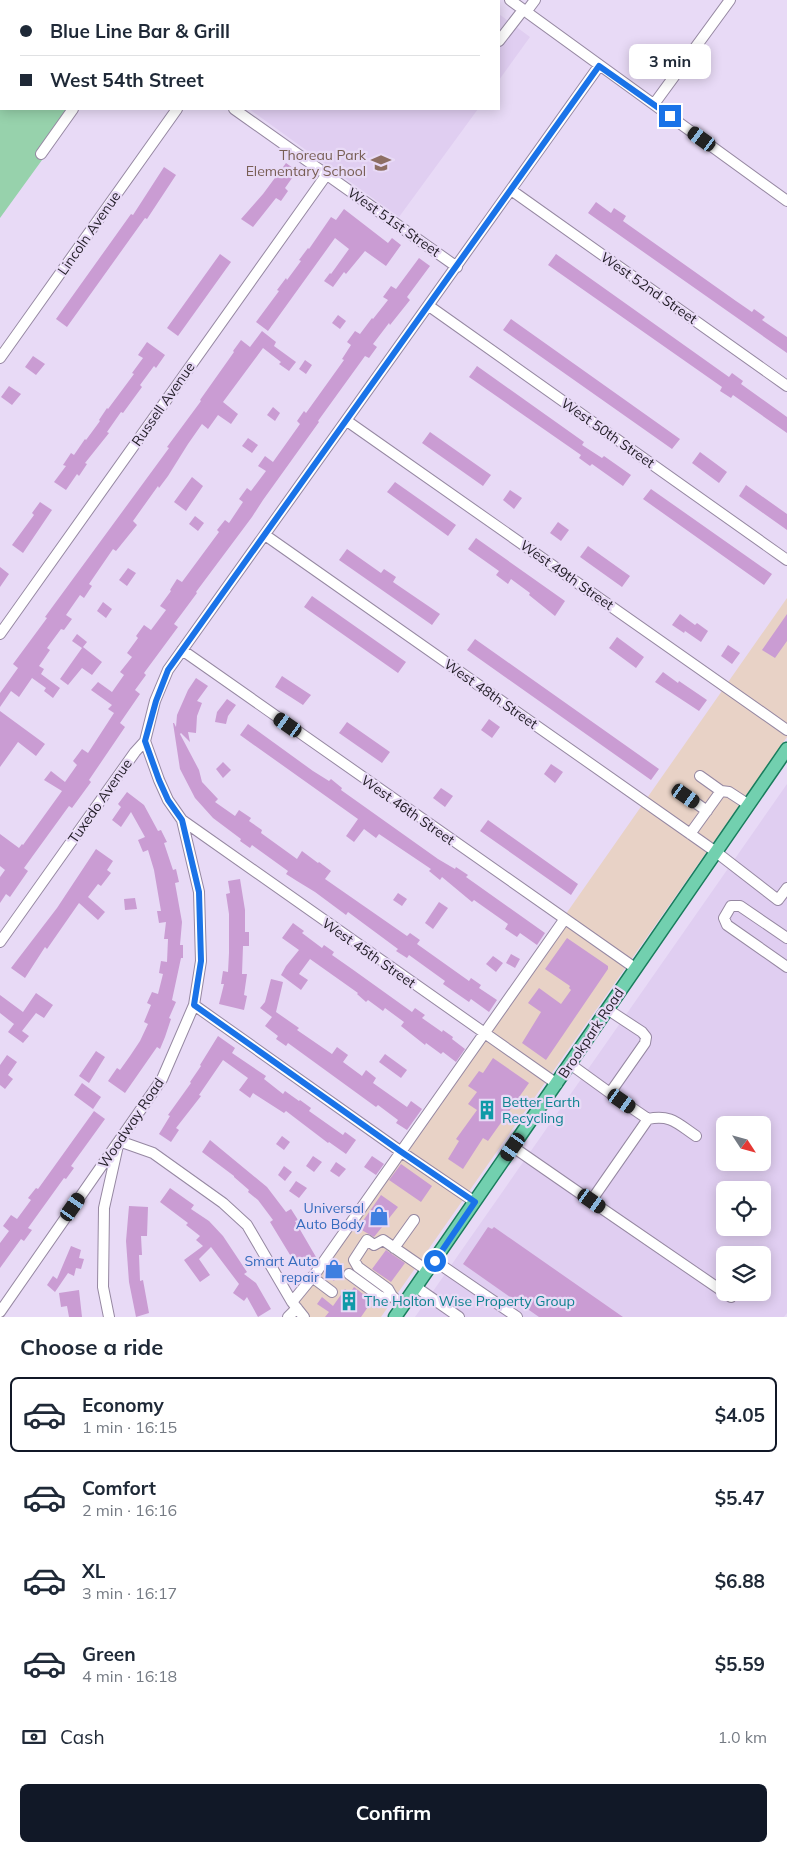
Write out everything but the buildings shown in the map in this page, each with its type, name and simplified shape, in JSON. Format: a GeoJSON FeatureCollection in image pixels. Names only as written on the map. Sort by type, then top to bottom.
{"type":"FeatureCollection","features":[{"type":"Feature","properties":{"kind":"main road","name":"Brookpark Road"},"geometry":{"type":"LineString","coordinates":[[395,1317],[787,749]]}},
{"type":"Feature","properties":{"kind":"street"},"geometry":{"type":"LineString","coordinates":[[510,0],[599,66],[785,196]]}},
{"type":"Feature","properties":{"kind":"street"},"geometry":{"type":"LineString","coordinates":[[500,39],[535,0]]}},
{"type":"Feature","properties":{"kind":"street"},"geometry":{"type":"LineString","coordinates":[[654,104],[730,0]]}},
{"type":"Feature","properties":{"kind":"street","name":"Tuxedo Avenue"},"geometry":{"type":"LineString","coordinates":[[0,942],[135,752],[145,741],[156,701],[168,670],[599,66]]}},
{"type":"Feature","properties":{"kind":"street"},"geometry":{"type":"LineString","coordinates":[[41,154],[72,110]]}},
{"type":"Feature","properties":{"kind":"street","name":"Lincoln Avenue"},"geometry":{"type":"LineString","coordinates":[[0,358],[176,110]]}},
{"type":"Feature","properties":{"kind":"street","name":"West 51st Street"},"geometry":{"type":"LineString","coordinates":[[235,110],[457,267]]}},
{"type":"Feature","properties":{"kind":"street","name":"Russell Avenue"},"geometry":{"type":"LineString","coordinates":[[0,634],[327,174]]}},
{"type":"Feature","properties":{"kind":"street","name":"West 52nd Street"},"geometry":{"type":"LineString","coordinates":[[511,190],[787,386]]}},
{"type":"Feature","properties":{"kind":"street","name":"West 50th Street"},"geometry":{"type":"LineString","coordinates":[[429,306],[787,560]]}},
{"type":"Feature","properties":{"kind":"street","name":"West 49th Street"},"geometry":{"type":"LineString","coordinates":[[347,421],[787,730]]}},
{"type":"Feature","properties":{"kind":"street","name":"West 48th Street"},"geometry":{"type":"LineString","coordinates":[[265,536],[716,852],[778,900],[787,888]]}},
{"type":"Feature","properties":{"kind":"street","name":"West 46th Street"},"geometry":{"type":"LineString","coordinates":[[182,650],[564,920],[635,968]]}},
{"type":"Feature","properties":{"kind":"street","name":"Woodway Road"},"geometry":{"type":"LineString","coordinates":[[0,1312],[162,1079],[194,1005],[201,961],[199,892],[182,820],[168,800],[145,741]]}},
{"type":"Feature","properties":{"kind":"street"},"geometry":{"type":"LineString","coordinates":[[700,776],[720,791],[729,792],[749,805]]}},
{"type":"Feature","properties":{"kind":"street"},"geometry":{"type":"LineString","coordinates":[[690,834],[720,791]]}},
{"type":"Feature","properties":{"kind":"street"},"geometry":{"type":"LineString","coordinates":[[686,796],[707,810]]}},
{"type":"Feature","properties":{"kind":"street","name":"West 45th Street"},"geometry":{"type":"LineString","coordinates":[[182,820],[484,1035],[557,1084]]}},
{"type":"Feature","properties":{"kind":"street"},"geometry":{"type":"LineString","coordinates":[[787,938],[740,906],[731,906],[724,918],[727,925],[787,967]]}},
{"type":"Feature","properties":{"kind":"street"},"geometry":{"type":"LineString","coordinates":[[288,1317],[312,1278],[400,1151],[564,920]]}},
{"type":"Feature","properties":{"kind":"street"},"geometry":{"type":"LineString","coordinates":[[194,1005],[475,1202]]}},
{"type":"Feature","properties":{"kind":"street"},"geometry":{"type":"LineString","coordinates":[[607,1009],[642,1032],[646,1040],[610,1093]]}},
{"type":"Feature","properties":{"kind":"street"},"geometry":{"type":"LineString","coordinates":[[570,1064],[648,1119]]}},
{"type":"Feature","properties":{"kind":"street"},"geometry":{"type":"LineString","coordinates":[[592,1201],[648,1119],[661,1116],[669,1118],[696,1136]]}},
{"type":"Feature","properties":{"kind":"street"},"geometry":{"type":"LineString","coordinates":[[109,1317],[103,1287],[104,1208],[120,1141],[153,1153],[223,1203],[247,1225],[294,1305],[304,1317]]}},
{"type":"Feature","properties":{"kind":"street"},"geometry":{"type":"LineString","coordinates":[[513,1147],[716,1287]]}},
{"type":"Feature","properties":{"kind":"street"},"geometry":{"type":"LineString","coordinates":[[394,1248],[414,1220]]}},
{"type":"Feature","properties":{"kind":"street"},"geometry":{"type":"LineString","coordinates":[[403,1306],[392,1296],[388,1289],[358,1267],[354,1260],[367,1240],[374,1244],[384,1240],[394,1248],[431,1266],[517,1317]]}},
{"type":"Feature","properties":{"kind":"street"},"geometry":{"type":"LineString","coordinates":[[349,1274],[382,1298],[392,1296]]}},
{"type":"Feature","properties":{"kind":"street"},"geometry":{"type":"LineString","coordinates":[[312,1278],[332,1292]]}},
{"type":"Feature","properties":{"kind":"street"},"geometry":{"type":"LineString","coordinates":[[416,1287],[458,1317]]}},
{"type":"Feature","properties":{"kind":"shaded area"},"geometry":{"type":"Polygon","coordinates":[[[500,15],[530,37],[500,79],[500,15]]]}},
{"type":"Feature","properties":{"kind":"shaded area","name":"Thoreau Park Elementary School"},"geometry":{"type":"Polygon","coordinates":[[[250,110],[477,110],[399,217],[250,110]]]}},
{"type":"Feature","properties":{"kind":"shaded area"},"geometry":{"type":"Polygon","coordinates":[[[787,598],[787,737],[381,1317],[282,1317],[400,1151],[787,598]]]}},
{"type":"Feature","properties":{"kind":"shaded area"},"geometry":{"type":"Polygon","coordinates":[[[787,784],[787,1313],[784,1317],[415,1317],[787,784]]]}},
{"type":"Feature","properties":{"kind":"green space"},"geometry":{"type":"Polygon","coordinates":[[[0,110],[78,110],[0,218],[0,110]]]}},
{"type":"Feature","properties":{"kind":"place","name":"Thoreau Park Elementary School"},"geometry":{"type":"Point","coordinates":[381,163]}},
{"type":"Feature","properties":{"kind":"place","name":"Better Earth Recycling"},"geometry":{"type":"Point","coordinates":[487,1110]}},
{"type":"Feature","properties":{"kind":"place","name":"Universal Auto Body"},"geometry":{"type":"Point","coordinates":[379,1216]}},
{"type":"Feature","properties":{"kind":"place","name":"Smart Auto repair"},"geometry":{"type":"Point","coordinates":[334,1269]}},
{"type":"Feature","properties":{"kind":"place","name":"The Holton Wise Property Group"},"geometry":{"type":"Point","coordinates":[349,1301]}},
{"type":"Feature","properties":{"kind":"route"},"geometry":{"type":"LineString","coordinates":[[435,1261],[475,1202],[194,1005],[201,961],[199,892],[182,820],[168,800],[145,741],[156,701],[168,670],[439,293],[599,66],[670,116]]}}]}
